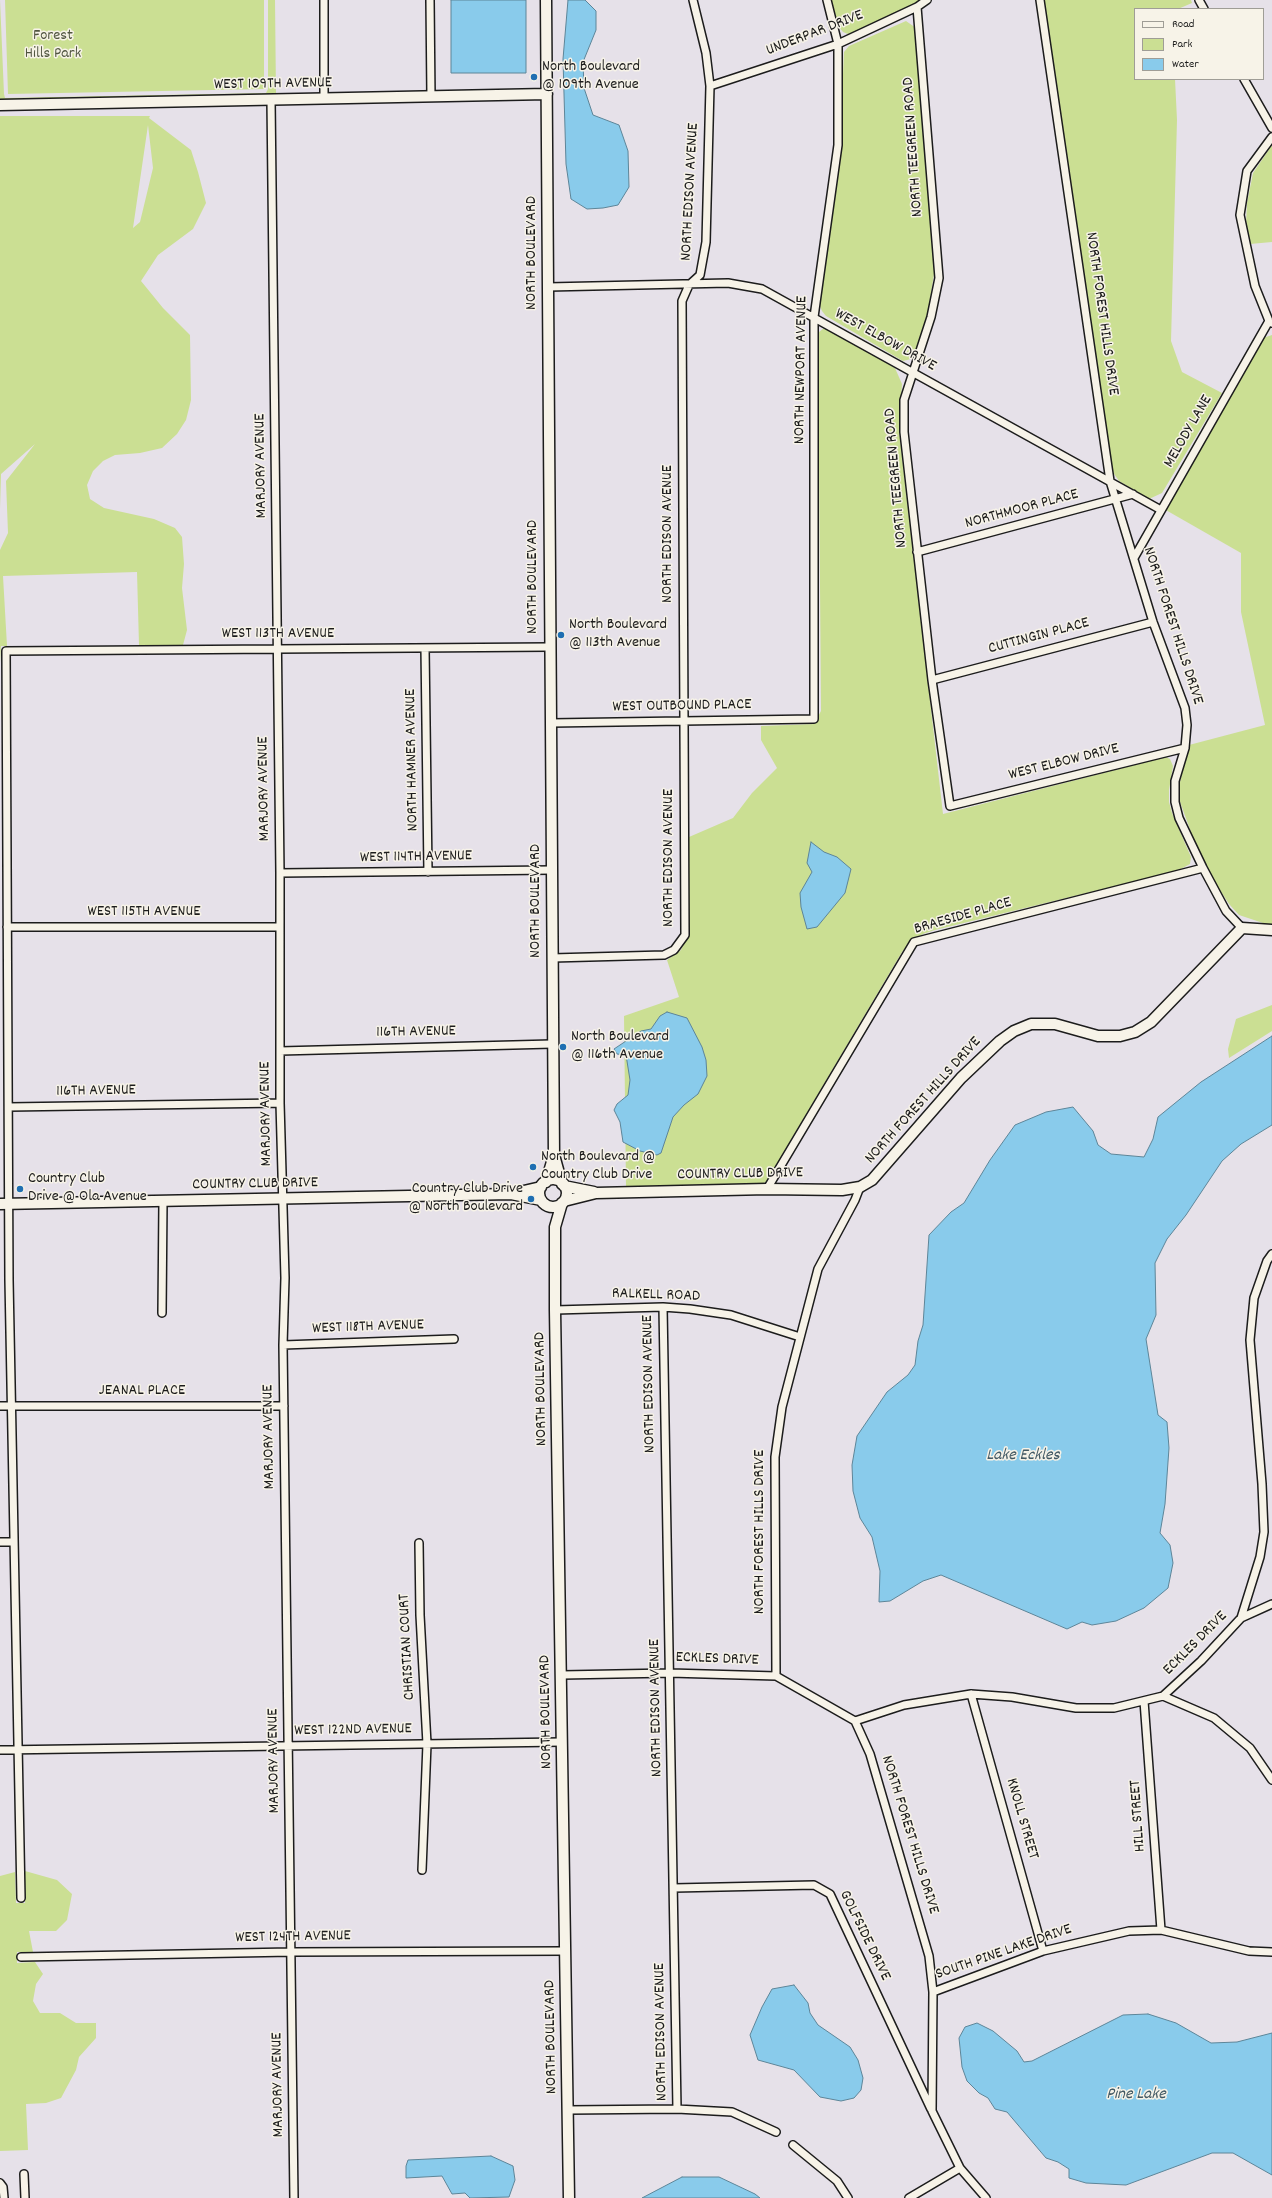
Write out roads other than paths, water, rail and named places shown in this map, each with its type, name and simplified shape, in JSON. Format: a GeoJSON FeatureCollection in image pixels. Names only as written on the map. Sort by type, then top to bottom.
{"type":"FeatureCollection","features":[{"type":"Feature","properties":{"kind":"street"},"geometry":{"type":"LineString","coordinates":[[324,0],[324,99]]}},
{"type":"Feature","properties":{"kind":"street"},"geometry":{"type":"LineString","coordinates":[[430,0],[431,97]]}},
{"type":"Feature","properties":{"kind":"street","name":"NORTH BOULEVARD"},"geometry":{"type":"LineString","coordinates":[[546,0],[552,1044],[554,1154],[563,1185]]}},
{"type":"Feature","properties":{"kind":"street","name":"NORTH EDISON AVENUE"},"geometry":{"type":"LineString","coordinates":[[552,958],[664,955],[674,950],[685,935],[682,301],[689,285],[700,275],[706,242],[710,86],[706,53],[693,0]]}},
{"type":"Feature","properties":{"kind":"street","name":"NORTH NEWPORT AVENUE"},"geometry":{"type":"LineString","coordinates":[[814,719],[814,317],[838,145],[838,44],[827,0]]}},
{"type":"Feature","properties":{"kind":"street","name":"UNDERPAR DRIVE"},"geometry":{"type":"LineString","coordinates":[[710,86],[838,44],[917,7],[927,0]]}},
{"type":"Feature","properties":{"kind":"street","name":"NORTH FOREST HILLS DRIVE"},"geometry":{"type":"LineString","coordinates":[[776,1676],[775,1457],[782,1408],[818,1269],[855,1200],[860,1186],[872,1180],[961,1078],[1000,1041],[1014,1031],[1031,1024],[1055,1024],[1098,1036],[1120,1036],[1135,1032],[1151,1022],[1242,928],[1226,911],[1179,818],[1174,802],[1175,781],[1185,748],[1187,725],[1184,708],[1153,622],[1110,481],[1040,0]]}},
{"type":"Feature","properties":{"kind":"street","name":"NORTH TEEGREEN ROAD"},"geometry":{"type":"LineString","coordinates":[[917,7],[939,278],[931,317],[904,400],[904,432],[932,680],[950,806]]}},
{"type":"Feature","properties":{"kind":"street"},"geometry":{"type":"LineString","coordinates":[[1245,80],[1272,128]]}},
{"type":"Feature","properties":{"kind":"street","name":"WEST 109TH AVENUE"},"geometry":{"type":"LineString","coordinates":[[0,105],[547,94]]}},
{"type":"Feature","properties":{"kind":"street","name":"MARJORY AVENUE"},"geometry":{"type":"LineString","coordinates":[[271,100],[278,649],[280,1103],[282,1199],[286,1278],[283,1345],[294,2198]]}},
{"type":"Feature","properties":{"kind":"street"},"geometry":{"type":"LineString","coordinates":[[1271,322],[1255,286],[1240,215],[1247,171],[1272,137]]}},
{"type":"Feature","properties":{"kind":"street","name":"WEST ELBOW DRIVE"},"geometry":{"type":"LineString","coordinates":[[548,287],[728,283],[762,289],[1161,510]]}},
{"type":"Feature","properties":{"kind":"street","name":"MELODY LANE"},"geometry":{"type":"LineString","coordinates":[[1134,558],[1271,322]]}},
{"type":"Feature","properties":{"kind":"street","name":"NORTHMOOR PLACE"},"geometry":{"type":"LineString","coordinates":[[917,552],[1134,494]]}},
{"type":"Feature","properties":{"kind":"street","name":"CUTTINGIN PLACE"},"geometry":{"type":"LineString","coordinates":[[932,680],[1153,622]]}},
{"type":"Feature","properties":{"kind":"street","name":"WEST 113TH AVENUE"},"geometry":{"type":"LineString","coordinates":[[7,927],[6,651],[549,647]]}},
{"type":"Feature","properties":{"kind":"street","name":"NORTH HAMNER AVENUE"},"geometry":{"type":"LineString","coordinates":[[425,648],[428,872]]}},
{"type":"Feature","properties":{"kind":"street","name":"WEST OUTBOUND PLACE"},"geometry":{"type":"LineString","coordinates":[[551,723],[814,719]]}},
{"type":"Feature","properties":{"kind":"street","name":"WEST ELBOW DRIVE"},"geometry":{"type":"LineString","coordinates":[[950,806],[1185,748]]}},
{"type":"Feature","properties":{"kind":"street","name":"BRAESIDE PLACE"},"geometry":{"type":"LineString","coordinates":[[767,1189],[914,942],[1203,868]]}},
{"type":"Feature","properties":{"kind":"street","name":"WEST 114TH AVENUE"},"geometry":{"type":"LineString","coordinates":[[280,873],[552,870]]}},
{"type":"Feature","properties":{"kind":"street"},"geometry":{"type":"LineString","coordinates":[[7,927],[9,1107],[5,1204],[13,1406],[13,1542],[20,1898]]}},
{"type":"Feature","properties":{"kind":"street","name":"WEST 115TH AVENUE"},"geometry":{"type":"LineString","coordinates":[[7,927],[280,927]]}},
{"type":"Feature","properties":{"kind":"street"},"geometry":{"type":"LineString","coordinates":[[1242,928],[1272,930]]}},
{"type":"Feature","properties":{"kind":"street","name":"116TH AVENUE"},"geometry":{"type":"LineString","coordinates":[[280,1051],[552,1044]]}},
{"type":"Feature","properties":{"kind":"street","name":"116TH AVENUE"},"geometry":{"type":"LineString","coordinates":[[9,1107],[280,1103]]}},
{"type":"Feature","properties":{"kind":"street","name":"NORTH BOULEVARD"},"geometry":{"type":"LineString","coordinates":[[543,1184],[554,1154]]}},
{"type":"Feature","properties":{"kind":"street"},"geometry":{"type":"LineString","coordinates":[[555,1180],[563,1185],[567,1194],[563,1202],[554,1207],[543,1202],[543,1184],[555,1180]]}},
{"type":"Feature","properties":{"kind":"street","name":"COUNTRY CLUB DRIVE"},"geometry":{"type":"LineString","coordinates":[[511,1194],[543,1184]]}},
{"type":"Feature","properties":{"kind":"street","name":"COUNTRY CLUB DRIVE"},"geometry":{"type":"LineString","coordinates":[[563,1185],[596,1193]]}},
{"type":"Feature","properties":{"kind":"street","name":"COUNTRY CLUB DRIVE"},"geometry":{"type":"LineString","coordinates":[[563,1202],[596,1193],[767,1189],[842,1190],[860,1186]]}},
{"type":"Feature","properties":{"kind":"street","name":"COUNTRY CLUB DRIVE"},"geometry":{"type":"LineString","coordinates":[[5,1204],[511,1194],[543,1202]]}},
{"type":"Feature","properties":{"kind":"street"},"geometry":{"type":"LineString","coordinates":[[162,1313],[163,1201]]}},
{"type":"Feature","properties":{"kind":"street","name":"NORTH BOULEVARD"},"geometry":{"type":"LineString","coordinates":[[543,1202],[555,1227]]}},
{"type":"Feature","properties":{"kind":"street","name":"NORTH BOULEVARD"},"geometry":{"type":"LineString","coordinates":[[563,1202],[555,1227],[555,1310],[562,1675],[569,2198]]}},
{"type":"Feature","properties":{"kind":"street","name":"ECKLES DRIVE"},"geometry":{"type":"LineString","coordinates":[[855,1721],[904,1705],[971,1694],[1012,1698],[1076,1708],[1114,1708],[1163,1696],[1201,1661],[1241,1618],[1260,1557],[1264,1532],[1262,1484],[1250,1340],[1254,1298],[1266,1261],[1272,1254]]}},
{"type":"Feature","properties":{"kind":"street","name":"NORTH EDISON AVENUE"},"geometry":{"type":"LineString","coordinates":[[663,1307],[677,2109]]}},
{"type":"Feature","properties":{"kind":"street","name":"RALKELL ROAD"},"geometry":{"type":"LineString","coordinates":[[555,1310],[663,1307],[731,1316],[800,1337]]}},
{"type":"Feature","properties":{"kind":"street","name":"WEST 118TH AVENUE"},"geometry":{"type":"LineString","coordinates":[[283,1345],[454,1339]]}},
{"type":"Feature","properties":{"kind":"street","name":"JEANAL PLACE"},"geometry":{"type":"LineString","coordinates":[[0,1406],[284,1406]]}},
{"type":"Feature","properties":{"kind":"street"},"geometry":{"type":"LineString","coordinates":[[0,1542],[13,1542]]}},
{"type":"Feature","properties":{"kind":"street","name":"CHRISTIAN COURT"},"geometry":{"type":"LineString","coordinates":[[419,1543],[420,1615],[427,1744],[422,1870]]}},
{"type":"Feature","properties":{"kind":"street"},"geometry":{"type":"LineString","coordinates":[[1241,1618],[1272,1604],[1272,1609]]}},
{"type":"Feature","properties":{"kind":"street","name":"ECKLES DRIVE"},"geometry":{"type":"LineString","coordinates":[[562,1675],[670,1673],[776,1676]]}},
{"type":"Feature","properties":{"kind":"street"},"geometry":{"type":"LineString","coordinates":[[776,1676],[855,1721]]}},
{"type":"Feature","properties":{"kind":"street","name":"KNOLL STREET"},"geometry":{"type":"LineString","coordinates":[[971,1694],[1043,1951]]}},
{"type":"Feature","properties":{"kind":"street"},"geometry":{"type":"LineString","coordinates":[[1163,1696],[1214,1718],[1250,1748],[1272,1780]]}},
{"type":"Feature","properties":{"kind":"street","name":"HILL STREET"},"geometry":{"type":"LineString","coordinates":[[1144,1701],[1161,1930]]}},
{"type":"Feature","properties":{"kind":"street","name":"NORTH FOREST HILLS DRIVE"},"geometry":{"type":"LineString","coordinates":[[855,1721],[870,1754],[929,1956],[933,1992],[932,2111],[960,2168],[986,2198]]}},
{"type":"Feature","properties":{"kind":"street","name":"WEST 122ND AVENUE"},"geometry":{"type":"LineString","coordinates":[[0,1750],[562,1742]]}},
{"type":"Feature","properties":{"kind":"street","name":"GOLFSIDE DRIVE"},"geometry":{"type":"LineString","coordinates":[[674,1888],[814,1885],[830,1894],[932,2111]]}},
{"type":"Feature","properties":{"kind":"street","name":"SOUTH PINE LAKE DRIVE"},"geometry":{"type":"LineString","coordinates":[[933,1992],[1043,1951],[1129,1931],[1161,1930],[1249,1951],[1272,1952]]}},
{"type":"Feature","properties":{"kind":"street","name":"WEST 124TH AVENUE"},"geometry":{"type":"LineString","coordinates":[[21,1957],[291,1952],[566,1951]]}},
{"type":"Feature","properties":{"kind":"street"},"geometry":{"type":"LineString","coordinates":[[568,2110],[677,2109],[732,2112],[776,2132]]}},
{"type":"Feature","properties":{"kind":"street"},"geometry":{"type":"LineString","coordinates":[[793,2144],[838,2181],[848,2198]]}},
{"type":"Feature","properties":{"kind":"street"},"geometry":{"type":"LineString","coordinates":[[909,2198],[960,2168]]}},
{"type":"Feature","properties":{"kind":"street"},"geometry":{"type":"LineString","coordinates":[[24,2174],[25,2198]]}},
{"type":"Feature","properties":{"kind":"street"},"geometry":{"type":"LineString","coordinates":[[0,2183],[3,2187],[4,2198]]}},
{"type":"Feature","properties":{"kind":"water"},"geometry":{"type":"Polygon","coordinates":[[[451,0],[526,0],[526,73],[451,73],[451,0]]]}},
{"type":"Feature","properties":{"kind":"water"},"geometry":{"type":"Polygon","coordinates":[[[568,0],[585,0],[596,11],[596,30],[583,62],[584,88],[593,115],[619,125],[628,151],[629,187],[618,205],[587,209],[571,199],[566,164],[563,59],[568,0]]]}},
{"type":"Feature","properties":{"kind":"water"},"geometry":{"type":"Polygon","coordinates":[[[811,842],[824,852],[837,857],[851,869],[845,893],[817,927],[807,929],[801,907],[800,893],[812,872],[807,863],[811,842]]]}},
{"type":"Feature","properties":{"kind":"water"},"geometry":{"type":"Polygon","coordinates":[[[667,1012],[687,1018],[702,1047],[706,1060],[707,1076],[698,1094],[684,1105],[673,1117],[661,1153],[657,1155],[640,1151],[623,1142],[620,1122],[614,1110],[617,1104],[628,1095],[630,1080],[626,1055],[617,1054],[614,1049],[641,1031],[651,1029],[660,1016],[667,1012]]]}},
{"type":"Feature","properties":{"kind":"water","name":"Lake Eckles"},"geometry":{"type":"Polygon","coordinates":[[[1272,1036],[1272,1125],[1241,1144],[1222,1161],[1186,1215],[1167,1239],[1155,1263],[1156,1315],[1146,1339],[1158,1415],[1167,1422],[1169,1448],[1165,1504],[1160,1533],[1170,1545],[1173,1563],[1168,1588],[1144,1608],[1116,1621],[1092,1625],[1082,1622],[1067,1629],[941,1575],[923,1581],[890,1601],[879,1602],[880,1571],[872,1537],[860,1518],[853,1491],[852,1465],[857,1436],[887,1392],[908,1375],[915,1365],[918,1341],[923,1325],[929,1235],[951,1212],[964,1203],[990,1160],[1015,1125],[1046,1112],[1073,1107],[1093,1131],[1098,1145],[1111,1154],[1144,1157],[1153,1139],[1158,1117],[1201,1082],[1272,1036]]]}},
{"type":"Feature","properties":{"kind":"water"},"geometry":{"type":"Polygon","coordinates":[[[794,1985],[808,2003],[810,2013],[818,2025],[850,2047],[858,2060],[863,2078],[861,2090],[854,2098],[841,2101],[820,2097],[794,2070],[758,2060],[750,2035],[762,2007],[772,1989],[794,1985]]]}},
{"type":"Feature","properties":{"kind":"water","name":"Pine Lake"},"geometry":{"type":"Polygon","coordinates":[[[1148,2014],[1176,2023],[1211,2043],[1237,2042],[1272,2033],[1272,2175],[1233,2153],[1212,2153],[1126,2185],[1086,2183],[1069,2178],[1069,2169],[1058,2162],[1046,2158],[1007,2112],[995,2109],[988,2098],[979,2093],[967,2081],[962,2067],[959,2038],[965,2027],[977,2023],[993,2031],[1017,2051],[1024,2062],[1032,2061],[1123,2015],[1148,2014]]]}},
{"type":"Feature","properties":{"kind":"water"},"geometry":{"type":"Polygon","coordinates":[[[491,2156],[513,2166],[515,2180],[509,2197],[470,2198],[465,2193],[452,2194],[442,2176],[406,2178],[406,2166],[408,2160],[491,2156]]]}},
{"type":"Feature","properties":{"kind":"water"},"geometry":{"type":"Polygon","coordinates":[[[682,2177],[719,2177],[755,2194],[760,2198],[642,2198],[682,2177]]]}},
{"type":"Feature","properties":{"kind":"place","name":"North Boulevard @ 109th Avenue"},"geometry":{"type":"Point","coordinates":[534,77]}},
{"type":"Feature","properties":{"kind":"place","name":"North Boulevard @ 113th Avenue"},"geometry":{"type":"Point","coordinates":[561,635]}},
{"type":"Feature","properties":{"kind":"place","name":"North Boulevard @ 116th Avenue"},"geometry":{"type":"Point","coordinates":[563,1047]}},
{"type":"Feature","properties":{"kind":"place","name":"North Boulevard @ Country Club Drive"},"geometry":{"type":"Point","coordinates":[533,1167]}},
{"type":"Feature","properties":{"kind":"place","name":"Country Club Drive @ Ola Avenue"},"geometry":{"type":"Point","coordinates":[20,1189]}},
{"type":"Feature","properties":{"kind":"place","name":"Country Club Drive @ North Boulevard"},"geometry":{"type":"Point","coordinates":[531,1199]}},
{"type":"Feature","properties":{"kind":"park label","name":"Forest Hills Park"},"geometry":{"type":"Point","coordinates":[53,46]}}]}
